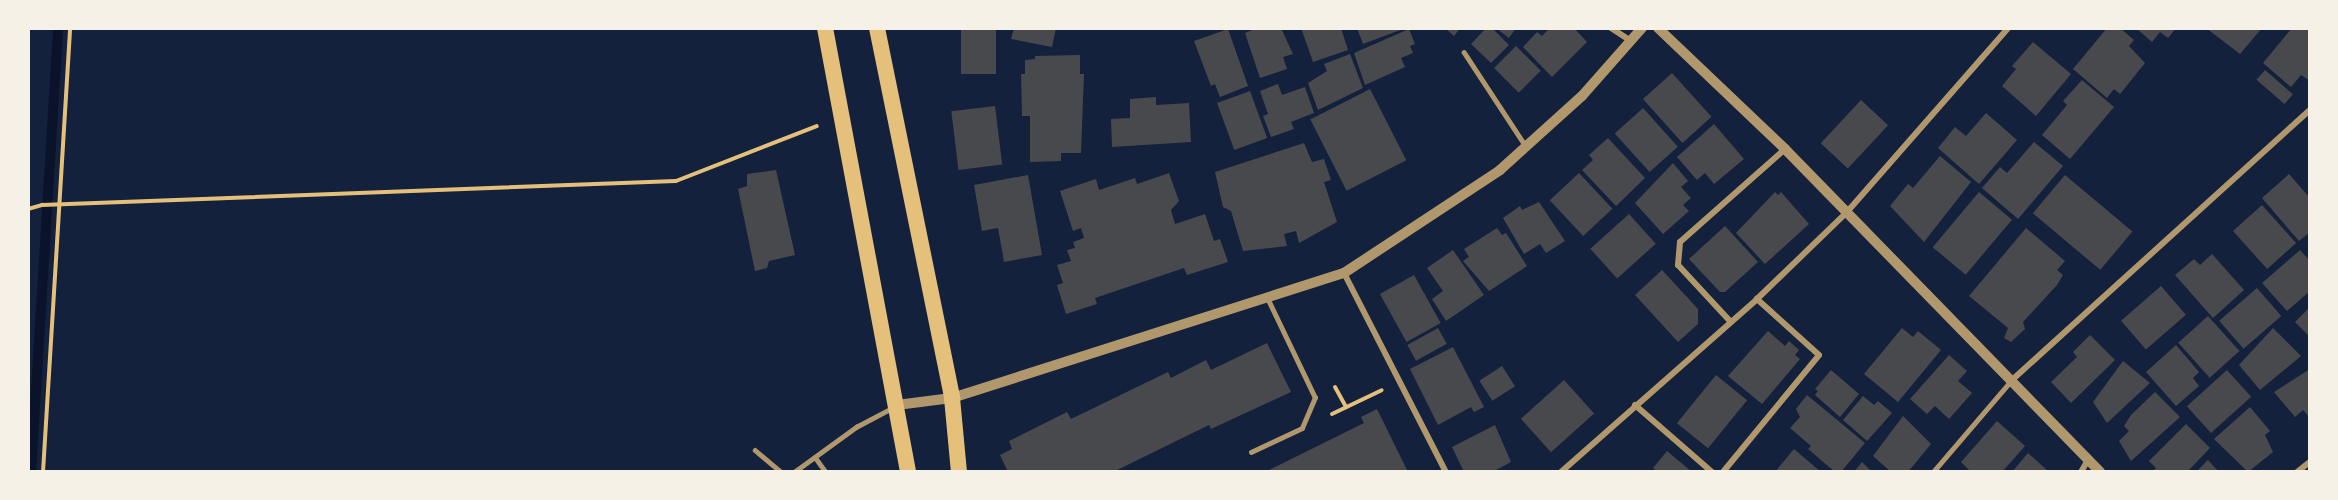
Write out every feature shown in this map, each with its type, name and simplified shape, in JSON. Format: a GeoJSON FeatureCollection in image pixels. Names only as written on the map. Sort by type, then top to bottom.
{"type":"FeatureCollection","features":[{"type":"Feature","properties":{"kind":"highway"},"geometry":{"type":"LineString","coordinates":[[825,28],[843,116],[859,228],[897,405],[908,471]]}},
{"type":"Feature","properties":{"kind":"highway"},"geometry":{"type":"LineString","coordinates":[[877,28],[952,398],[959,471]]}},
{"type":"Feature","properties":{"kind":"street"},"geometry":{"type":"LineString","coordinates":[[1611,28],[1632,41]]}},
{"type":"Feature","properties":{"kind":"street"},"geometry":{"type":"LineString","coordinates":[[897,405],[952,398],[1344,273],[1500,170],[1582,96],[1642,28]]}},
{"type":"Feature","properties":{"kind":"street"},"geometry":{"type":"LineString","coordinates":[[1658,28],[1785,149],[2100,471]]}},
{"type":"Feature","properties":{"kind":"street"},"geometry":{"type":"LineString","coordinates":[[1561,471],[1729,320],[1757,299],[1847,212],[2008,28]]}},
{"type":"Feature","properties":{"kind":"street"},"geometry":{"type":"LineString","coordinates":[[2012,380],[2310,110]]}},
{"type":"Feature","properties":{"kind":"street"},"geometry":{"type":"LineString","coordinates":[[1729,320],[1678,265],[1680,242],[1785,149]]}},
{"type":"Feature","properties":{"kind":"street"},"geometry":{"type":"LineString","coordinates":[[1344,273],[1446,471]]}},
{"type":"Feature","properties":{"kind":"street"},"geometry":{"type":"LineString","coordinates":[[1723,471],[1819,355],[1757,299]]}},
{"type":"Feature","properties":{"kind":"street"},"geometry":{"type":"LineString","coordinates":[[1635,405],[1712,471]]}},
{"type":"Feature","properties":{"kind":"street"},"geometry":{"type":"LineString","coordinates":[[2081,471],[2088,459]]}},
{"type":"Feature","properties":{"kind":"street"},"geometry":{"type":"LineString","coordinates":[[2296,471],[2310,462]]}},
{"type":"Feature","properties":{"kind":"lane"},"geometry":{"type":"LineString","coordinates":[[1464,52],[1526,147]]}},
{"type":"Feature","properties":{"kind":"lane"},"geometry":{"type":"LineString","coordinates":[[1251,452],[1302,428],[1315,398],[1267,298]]}},
{"type":"Feature","properties":{"kind":"lane"},"geometry":{"type":"LineString","coordinates":[[1933,471],[2012,380]]}},
{"type":"Feature","properties":{"kind":"lane"},"geometry":{"type":"LineString","coordinates":[[794,471],[856,427],[897,405]]}},
{"type":"Feature","properties":{"kind":"lane"},"geometry":{"type":"LineString","coordinates":[[755,450],[781,471]]}},
{"type":"Feature","properties":{"kind":"lane"},"geometry":{"type":"LineString","coordinates":[[815,457],[826,471]]}},
{"type":"Feature","properties":{"kind":"path"},"geometry":{"type":"LineString","coordinates":[[43,471],[70,28]]}},
{"type":"Feature","properties":{"kind":"path"},"geometry":{"type":"LineString","coordinates":[[28,209],[42,205],[676,181],[843,116]]}},
{"type":"Feature","properties":{"kind":"path"},"geometry":{"type":"LineString","coordinates":[[1325,414],[1382,390]]}},
{"type":"Feature","properties":{"kind":"building"},"geometry":{"type":"Polygon","coordinates":[[[961,28],[996,28],[996,74],[961,74],[961,28]]]}},
{"type":"Feature","properties":{"kind":"building"},"geometry":{"type":"Polygon","coordinates":[[[1014,28],[1056,28],[1052,47],[1011,39],[1014,28]]]}},
{"type":"Feature","properties":{"kind":"building"},"geometry":{"type":"Polygon","coordinates":[[[1257,28],[1281,28],[1293,54],[1283,57],[1287,69],[1260,78],[1245,33],[1257,28]]]}},
{"type":"Feature","properties":{"kind":"building"},"geometry":{"type":"Polygon","coordinates":[[[1301,28],[1341,28],[1348,50],[1313,62],[1301,28]]]}},
{"type":"Feature","properties":{"kind":"building"},"geometry":{"type":"Polygon","coordinates":[[[1357,28],[1403,28],[1403,29],[1363,44],[1357,28]]]}},
{"type":"Feature","properties":{"kind":"building"},"geometry":{"type":"Polygon","coordinates":[[[1445,28],[1460,28],[1454,36],[1445,28]]]}},
{"type":"Feature","properties":{"kind":"building"},"geometry":{"type":"Polygon","coordinates":[[[1486,28],[1492,28],[1509,45],[1491,63],[1471,44],[1486,28]]]}},
{"type":"Feature","properties":{"kind":"building"},"geometry":{"type":"Polygon","coordinates":[[[1496,28],[1516,28],[1509,38],[1496,28]]]}},
{"type":"Feature","properties":{"kind":"building"},"geometry":{"type":"Polygon","coordinates":[[[1550,28],[1574,28],[1587,42],[1552,77],[1523,47],[1537,32],[1542,36],[1550,28]]]}},
{"type":"Feature","properties":{"kind":"building"},"geometry":{"type":"Polygon","coordinates":[[[2107,28],[2120,28],[2134,40],[2129,46],[2145,63],[2120,94],[2114,89],[2107,98],[2073,69],[2107,28]]]}},
{"type":"Feature","properties":{"kind":"building"},"geometry":{"type":"Polygon","coordinates":[[[2136,28],[2176,28],[2168,38],[2160,32],[2152,42],[2136,28]]]}},
{"type":"Feature","properties":{"kind":"building"},"geometry":{"type":"Polygon","coordinates":[[[2206,28],[2262,28],[2240,54],[2206,28]]]}},
{"type":"Feature","properties":{"kind":"building"},"geometry":{"type":"Polygon","coordinates":[[[2292,28],[2310,28],[2310,81],[2301,75],[2291,87],[2263,63],[2292,28]]]}},
{"type":"Feature","properties":{"kind":"building"},"geometry":{"type":"Polygon","coordinates":[[[1228,29],[1248,86],[1220,97],[1215,84],[1211,86],[1194,41],[1228,29]]]}},
{"type":"Feature","properties":{"kind":"building"},"geometry":{"type":"Polygon","coordinates":[[[1409,29],[1415,44],[1410,46],[1413,53],[1401,58],[1405,67],[1365,85],[1354,53],[1409,29]]]}},
{"type":"Feature","properties":{"kind":"building"},"geometry":{"type":"Polygon","coordinates":[[[2033,42],[2071,74],[2036,116],[2002,86],[2016,69],[2012,66],[2033,42]]]}},
{"type":"Feature","properties":{"kind":"building"},"geometry":{"type":"Polygon","coordinates":[[[1516,46],[1541,71],[1519,93],[1494,68],[1516,46]]]}},
{"type":"Feature","properties":{"kind":"building"},"geometry":{"type":"Polygon","coordinates":[[[1350,54],[1363,88],[1318,110],[1308,83],[1327,71],[1324,64],[1350,54]]]}},
{"type":"Feature","properties":{"kind":"building"},"geometry":{"type":"Polygon","coordinates":[[[1080,55],[1080,74],[1084,74],[1081,153],[1061,153],[1061,161],[1030,162],[1030,116],[1022,116],[1021,74],[1025,74],[1025,60],[1035,59],[1035,56],[1080,55]]]}},
{"type":"Feature","properties":{"kind":"building"},"geometry":{"type":"Polygon","coordinates":[[[2265,70],[2293,94],[2284,104],[2256,80],[2265,70]]]}},
{"type":"Feature","properties":{"kind":"building"},"geometry":{"type":"Polygon","coordinates":[[[1672,73],[1711,117],[1682,143],[1643,99],[1672,73]]]}},
{"type":"Feature","properties":{"kind":"building"},"geometry":{"type":"Polygon","coordinates":[[[2082,80],[2114,107],[2070,159],[2042,135],[2067,105],[2063,101],[2082,80]]]}},
{"type":"Feature","properties":{"kind":"building"},"geometry":{"type":"Polygon","coordinates":[[[1278,84],[1282,95],[1305,87],[1314,113],[1291,122],[1294,129],[1271,137],[1263,116],[1268,114],[1260,91],[1278,84]]]}},
{"type":"Feature","properties":{"kind":"building"},"geometry":{"type":"Polygon","coordinates":[[[1370,89],[1406,160],[1347,191],[1310,119],[1370,89]]]}},
{"type":"Feature","properties":{"kind":"building"},"geometry":{"type":"Polygon","coordinates":[[[1250,91],[1267,138],[1234,150],[1217,103],[1250,91]]]}},
{"type":"Feature","properties":{"kind":"building"},"geometry":{"type":"Polygon","coordinates":[[[1156,97],[1156,105],[1189,103],[1191,142],[1112,147],[1111,119],[1130,118],[1130,99],[1156,97]]]}},
{"type":"Feature","properties":{"kind":"building"},"geometry":{"type":"Polygon","coordinates":[[[1861,100],[1888,125],[1848,168],[1821,143],[1861,100]]]}},
{"type":"Feature","properties":{"kind":"building"},"geometry":{"type":"Polygon","coordinates":[[[995,106],[1002,165],[959,170],[951,111],[995,106]]]}},
{"type":"Feature","properties":{"kind":"building"},"geometry":{"type":"Polygon","coordinates":[[[1643,108],[1678,147],[1650,172],[1615,133],[1643,108]]]}},
{"type":"Feature","properties":{"kind":"building"},"geometry":{"type":"Polygon","coordinates":[[[1986,113],[2017,140],[1979,184],[1938,148],[1955,127],[1966,136],[1986,113]]]}},
{"type":"Feature","properties":{"kind":"building"},"geometry":{"type":"Polygon","coordinates":[[[1714,124],[1744,159],[1714,184],[1705,173],[1697,180],[1677,157],[1714,124]]]}},
{"type":"Feature","properties":{"kind":"building"},"geometry":{"type":"Polygon","coordinates":[[[1608,138],[1645,178],[1616,206],[1582,170],[1593,160],[1589,155],[1608,138]]]}},
{"type":"Feature","properties":{"kind":"building"},"geometry":{"type":"Polygon","coordinates":[[[2034,142],[2063,166],[2018,219],[1982,188],[2000,167],[2007,173],[2034,142]]]}},
{"type":"Feature","properties":{"kind":"building"},"geometry":{"type":"Polygon","coordinates":[[[1304,143],[1312,162],[1324,159],[1331,180],[1324,182],[1337,222],[1299,243],[1296,231],[1284,234],[1287,246],[1243,251],[1231,211],[1223,207],[1215,172],[1304,143]]]}},
{"type":"Feature","properties":{"kind":"building"},"geometry":{"type":"Polygon","coordinates":[[[1940,156],[1971,182],[1924,242],[1890,206],[1908,184],[1913,188],[1940,156]]]}},
{"type":"Feature","properties":{"kind":"building"},"geometry":{"type":"Polygon","coordinates":[[[1673,163],[1688,181],[1681,187],[1691,198],[1683,205],[1689,211],[1663,234],[1635,203],[1673,163]]]}},
{"type":"Feature","properties":{"kind":"building"},"geometry":{"type":"Polygon","coordinates":[[[776,170],[795,255],[769,261],[767,268],[755,271],[738,189],[747,186],[747,174],[776,170]]]}},
{"type":"Feature","properties":{"kind":"building"},"geometry":{"type":"Polygon","coordinates":[[[1169,173],[1179,201],[1171,210],[1175,224],[1205,214],[1214,241],[1220,239],[1228,262],[1187,275],[1184,268],[1095,298],[1097,304],[1066,314],[1057,285],[1063,283],[1057,265],[1071,261],[1067,250],[1075,248],[1073,242],[1084,238],[1081,228],[1073,231],[1060,191],[1096,179],[1099,190],[1135,178],[1137,184],[1169,173]]]}},
{"type":"Feature","properties":{"kind":"building"},"geometry":{"type":"Polygon","coordinates":[[[1579,173],[1612,209],[1583,236],[1550,200],[1579,173]]]}},
{"type":"Feature","properties":{"kind":"building"},"geometry":{"type":"Polygon","coordinates":[[[2289,174],[2310,198],[2310,232],[2299,241],[2262,198],[2289,174]]]}},
{"type":"Feature","properties":{"kind":"building"},"geometry":{"type":"Polygon","coordinates":[[[1028,175],[1042,255],[1004,262],[998,228],[982,231],[974,185],[1028,175]]]}},
{"type":"Feature","properties":{"kind":"building"},"geometry":{"type":"Polygon","coordinates":[[[2065,175],[2132,232],[2100,270],[2033,213],[2065,175]]]}},
{"type":"Feature","properties":{"kind":"building"},"geometry":{"type":"Polygon","coordinates":[[[1775,192],[1778,195],[1781,192],[1809,224],[1765,264],[1736,233],[1775,192]]]}},
{"type":"Feature","properties":{"kind":"building"},"geometry":{"type":"Polygon","coordinates":[[[1979,192],[2012,220],[1966,275],[1933,247],[1979,192]]]}},
{"type":"Feature","properties":{"kind":"building"},"geometry":{"type":"Polygon","coordinates":[[[1539,202],[1565,241],[1546,253],[1540,244],[1524,254],[1503,218],[1520,206],[1522,210],[1539,202]]]}},
{"type":"Feature","properties":{"kind":"building"},"geometry":{"type":"Polygon","coordinates":[[[2262,205],[2296,243],[2267,269],[2233,231],[2262,205]]]}},
{"type":"Feature","properties":{"kind":"building"},"geometry":{"type":"Polygon","coordinates":[[[1629,214],[1656,244],[1617,279],[1590,249],[1629,214]]]}},
{"type":"Feature","properties":{"kind":"building"},"geometry":{"type":"Polygon","coordinates":[[[1725,226],[1758,262],[1725,292],[1720,292],[1689,259],[1725,226]]]}},
{"type":"Feature","properties":{"kind":"building"},"geometry":{"type":"Polygon","coordinates":[[[1497,228],[1502,235],[1506,233],[1527,266],[1489,291],[1463,261],[1469,257],[1464,249],[1497,228]]]}},
{"type":"Feature","properties":{"kind":"building"},"geometry":{"type":"Polygon","coordinates":[[[2026,228],[2065,261],[2057,270],[2063,275],[2057,285],[2023,322],[2025,329],[2011,342],[2004,338],[2008,328],[1969,296],[2026,228]]]}},
{"type":"Feature","properties":{"kind":"building"},"geometry":{"type":"Polygon","coordinates":[[[1453,250],[1484,295],[1446,321],[1432,299],[1443,291],[1427,268],[1453,250]]]}},
{"type":"Feature","properties":{"kind":"building"},"geometry":{"type":"Polygon","coordinates":[[[2300,250],[2310,261],[2310,291],[2287,311],[2262,283],[2300,250]]]}},
{"type":"Feature","properties":{"kind":"building"},"geometry":{"type":"Polygon","coordinates":[[[2212,254],[2244,290],[2213,318],[2175,275],[2194,259],[2200,265],[2212,254]]]}},
{"type":"Feature","properties":{"kind":"building"},"geometry":{"type":"Polygon","coordinates":[[[1662,270],[1698,309],[1698,324],[1678,342],[1635,295],[1662,270]]]}},
{"type":"Feature","properties":{"kind":"building"},"geometry":{"type":"Polygon","coordinates":[[[1414,275],[1441,323],[1407,342],[1380,294],[1414,275]]]}},
{"type":"Feature","properties":{"kind":"building"},"geometry":{"type":"Polygon","coordinates":[[[2161,286],[2186,315],[2146,349],[2121,321],[2161,286]]]}},
{"type":"Feature","properties":{"kind":"building"},"geometry":{"type":"Polygon","coordinates":[[[2257,288],[2281,316],[2244,349],[2219,321],[2257,288]]]}},
{"type":"Feature","properties":{"kind":"building"},"geometry":{"type":"Polygon","coordinates":[[[2310,307],[2310,337],[2295,322],[2310,307]]]}},
{"type":"Feature","properties":{"kind":"building"},"geometry":{"type":"Polygon","coordinates":[[[2208,316],[2239,351],[2210,378],[2178,343],[2208,316]]]}},
{"type":"Feature","properties":{"kind":"building"},"geometry":{"type":"Polygon","coordinates":[[[1438,328],[1447,344],[1416,361],[1407,345],[1438,328]]]}},
{"type":"Feature","properties":{"kind":"building"},"geometry":{"type":"Polygon","coordinates":[[[1902,328],[1913,337],[1918,331],[1941,350],[1898,402],[1864,374],[1902,328]]]}},
{"type":"Feature","properties":{"kind":"building"},"geometry":{"type":"Polygon","coordinates":[[[2273,328],[2301,356],[2260,390],[2239,365],[2273,328]]]}},
{"type":"Feature","properties":{"kind":"building"},"geometry":{"type":"Polygon","coordinates":[[[1768,331],[1785,346],[1789,341],[1799,350],[1795,355],[1800,359],[1762,404],[1728,376],[1768,331]]]}},
{"type":"Feature","properties":{"kind":"building"},"geometry":{"type":"Polygon","coordinates":[[[2090,335],[2115,360],[2071,403],[2051,382],[2077,357],[2073,352],[2090,335]]]}},
{"type":"Feature","properties":{"kind":"building"},"geometry":{"type":"Polygon","coordinates":[[[1267,343],[1291,392],[1211,429],[1209,425],[1113,472],[1008,472],[1000,455],[1012,449],[1009,441],[1067,412],[1071,419],[1168,372],[1171,378],[1206,360],[1211,370],[1267,343]]]}},
{"type":"Feature","properties":{"kind":"building"},"geometry":{"type":"Polygon","coordinates":[[[2176,345],[2199,372],[2193,378],[2199,386],[2176,406],[2146,372],[2176,345]]]}},
{"type":"Feature","properties":{"kind":"building"},"geometry":{"type":"Polygon","coordinates":[[[1453,347],[1484,407],[1474,412],[1471,407],[1438,425],[1410,369],[1453,347]]]}},
{"type":"Feature","properties":{"kind":"building"},"geometry":{"type":"Polygon","coordinates":[[[1949,355],[1967,371],[1958,381],[1972,393],[1949,419],[1935,406],[1927,414],[1910,399],[1949,355]]]}},
{"type":"Feature","properties":{"kind":"building"},"geometry":{"type":"Polygon","coordinates":[[[2123,361],[2150,383],[2107,423],[2093,402],[2123,361]]]}},
{"type":"Feature","properties":{"kind":"building"},"geometry":{"type":"Polygon","coordinates":[[[1502,366],[1515,386],[1492,401],[1479,381],[1502,366]]]}},
{"type":"Feature","properties":{"kind":"building"},"geometry":{"type":"Polygon","coordinates":[[[2310,369],[2310,418],[2303,410],[2295,417],[2274,392],[2310,369]]]}},
{"type":"Feature","properties":{"kind":"building"},"geometry":{"type":"Polygon","coordinates":[[[1831,370],[1859,394],[1840,417],[1815,395],[1818,391],[1815,389],[1831,370]]]}},
{"type":"Feature","properties":{"kind":"building"},"geometry":{"type":"Polygon","coordinates":[[[2227,370],[2251,397],[2211,433],[2187,406],[2227,370]]]}},
{"type":"Feature","properties":{"kind":"building"},"geometry":{"type":"Polygon","coordinates":[[[1716,375],[1747,400],[1708,448],[1677,423],[1716,375]]]}},
{"type":"Feature","properties":{"kind":"building"},"geometry":{"type":"Polygon","coordinates":[[[1564,380],[1594,413],[1551,452],[1521,419],[1564,380]]]}},
{"type":"Feature","properties":{"kind":"building"},"geometry":{"type":"Polygon","coordinates":[[[2155,392],[2180,417],[2131,461],[2119,441],[2129,431],[2124,426],[2131,415],[2155,392]]]}},
{"type":"Feature","properties":{"kind":"building"},"geometry":{"type":"Polygon","coordinates":[[[1807,395],[1865,443],[1841,472],[1835,472],[1808,449],[1811,446],[1790,428],[1800,417],[1796,409],[1807,395]]]}},
{"type":"Feature","properties":{"kind":"building"},"geometry":{"type":"Polygon","coordinates":[[[1863,396],[1874,405],[1878,401],[1892,413],[1867,441],[1843,420],[1863,396]]]}},
{"type":"Feature","properties":{"kind":"building"},"geometry":{"type":"Polygon","coordinates":[[[2250,407],[2270,431],[2265,435],[2273,452],[2248,472],[2214,439],[2250,407]]]}},
{"type":"Feature","properties":{"kind":"building"},"geometry":{"type":"Polygon","coordinates":[[[1377,409],[1408,472],[1265,472],[1364,423],[1361,417],[1377,409]]]}},
{"type":"Feature","properties":{"kind":"building"},"geometry":{"type":"Polygon","coordinates":[[[1903,416],[1931,444],[1908,472],[1891,472],[1873,456],[1903,416]]]}},
{"type":"Feature","properties":{"kind":"building"},"geometry":{"type":"Polygon","coordinates":[[[1997,421],[2025,446],[2002,472],[1971,472],[1961,462],[1997,421]]]}},
{"type":"Feature","properties":{"kind":"building"},"geometry":{"type":"Polygon","coordinates":[[[2186,424],[2210,448],[2187,472],[2152,472],[2156,468],[2149,461],[2186,424]]]}},
{"type":"Feature","properties":{"kind":"building"},"geometry":{"type":"Polygon","coordinates":[[[1495,425],[1511,462],[1492,472],[1464,472],[1452,447],[1495,425]]]}},
{"type":"Feature","properties":{"kind":"building"},"geometry":{"type":"Polygon","coordinates":[[[1794,449],[1821,472],[1775,472],[1794,449]]]}},
{"type":"Feature","properties":{"kind":"building"},"geometry":{"type":"Polygon","coordinates":[[[1667,451],[1692,472],[1658,472],[1653,468],[1667,451]]]}},
{"type":"Feature","properties":{"kind":"building"},"geometry":{"type":"Polygon","coordinates":[[[2028,453],[2049,472],[2012,472],[2028,453]]]}},
{"type":"Feature","properties":{"kind":"building"},"geometry":{"type":"Polygon","coordinates":[[[2208,460],[2219,472],[2196,472],[2208,460]]]}},
{"type":"Feature","properties":{"kind":"building"},"geometry":{"type":"Polygon","coordinates":[[[1862,462],[1872,472],[1854,472],[1862,462]]]}},
{"type":"Feature","properties":{"kind":"waterway"},"geometry":{"type":"LineString","coordinates":[[31,472],[58,28]]}}]}
